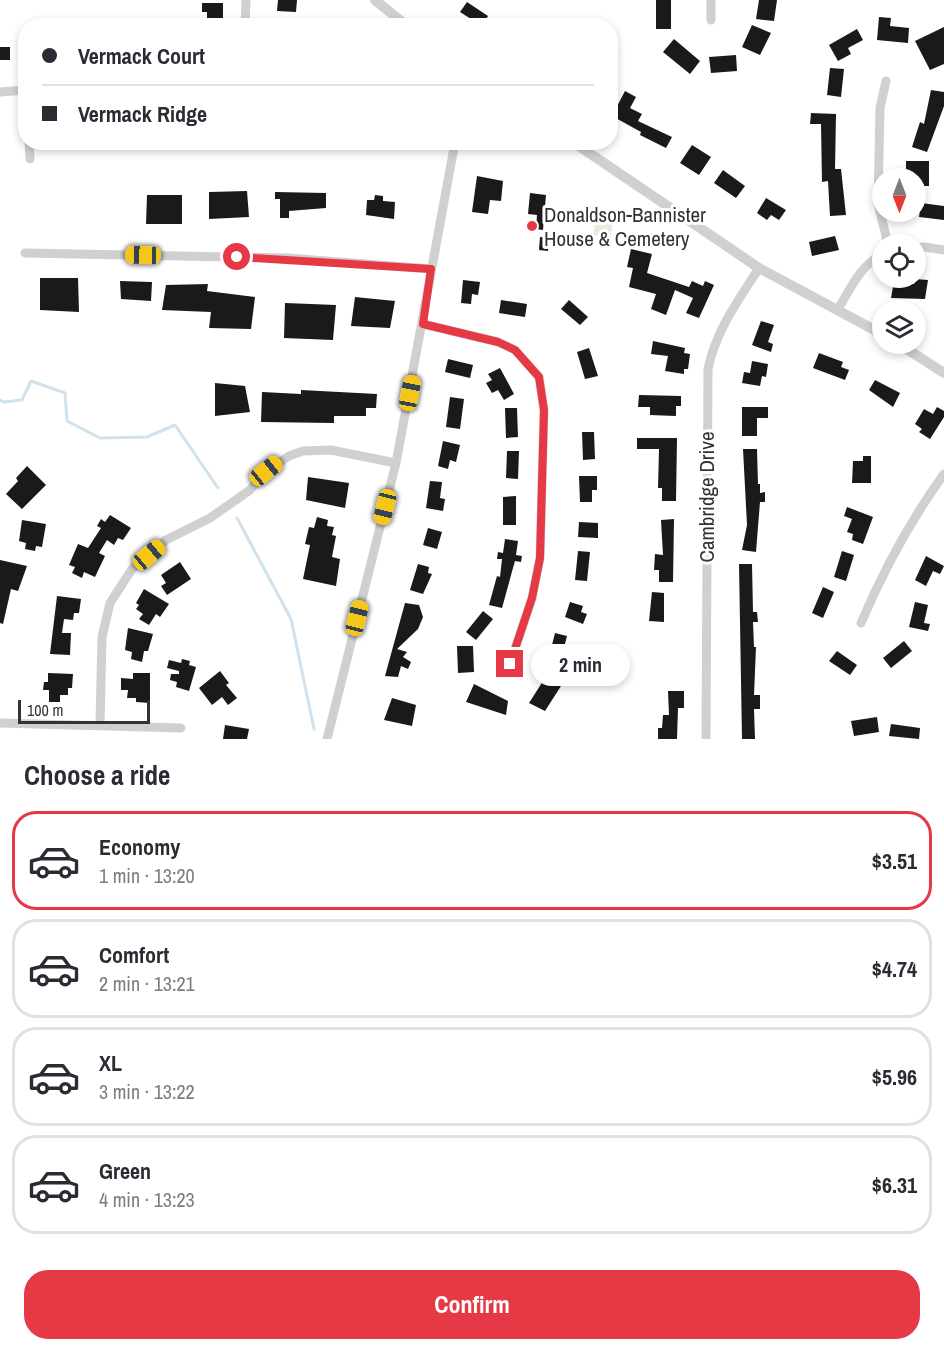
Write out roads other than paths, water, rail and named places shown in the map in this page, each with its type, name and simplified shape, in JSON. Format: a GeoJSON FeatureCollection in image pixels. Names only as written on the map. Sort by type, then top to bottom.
{"type":"FeatureCollection","features":[{"type":"Feature","properties":{"kind":"street"},"geometry":{"type":"LineString","coordinates":[[245,18],[246,0]]}},
{"type":"Feature","properties":{"kind":"street"},"geometry":{"type":"LineString","coordinates":[[711,0],[711,20]]}},
{"type":"Feature","properties":{"kind":"street"},"geometry":{"type":"LineString","coordinates":[[379,1],[398,18]]}},
{"type":"Feature","properties":{"kind":"street"},"geometry":{"type":"LineString","coordinates":[[886,81],[880,108],[878,204],[886,234]]}},
{"type":"Feature","properties":{"kind":"street"},"geometry":{"type":"LineString","coordinates":[[0,92],[18,91]]}},
{"type":"Feature","properties":{"kind":"street"},"geometry":{"type":"LineString","coordinates":[[29,150],[30,159]]}},
{"type":"Feature","properties":{"kind":"street"},"geometry":{"type":"LineString","coordinates":[[327,739],[396,463],[453,150]]}},
{"type":"Feature","properties":{"kind":"street"},"geometry":{"type":"LineString","coordinates":[[585,150],[759,268],[872,328]]}},
{"type":"Feature","properties":{"kind":"street"},"geometry":{"type":"LineString","coordinates":[[926,247],[944,250]]}},
{"type":"Feature","properties":{"kind":"street"},"geometry":{"type":"LineString","coordinates":[[25,253],[288,258],[431,269]]}},
{"type":"Feature","properties":{"kind":"street"},"geometry":{"type":"LineString","coordinates":[[838,309],[857,278],[872,260]]}},
{"type":"Feature","properties":{"kind":"street","name":"Cambridge Drive"},"geometry":{"type":"LineString","coordinates":[[706,739],[708,369],[713,344],[724,322],[759,268]]}},
{"type":"Feature","properties":{"kind":"street"},"geometry":{"type":"LineString","coordinates":[[423,324],[498,342],[515,350],[529,362],[541,384],[543,456],[540,558],[532,598],[510,664]]}},
{"type":"Feature","properties":{"kind":"street"},"geometry":{"type":"LineString","coordinates":[[915,354],[944,373]]}},
{"type":"Feature","properties":{"kind":"street"},"geometry":{"type":"LineString","coordinates":[[100,725],[102,638],[110,603],[132,569],[166,540],[210,518],[250,490],[266,471],[289,456],[317,449],[396,463]]}},
{"type":"Feature","properties":{"kind":"street"},"geometry":{"type":"LineString","coordinates":[[861,623],[891,556],[918,510],[944,474]]}},
{"type":"Feature","properties":{"kind":"street"},"geometry":{"type":"LineString","coordinates":[[0,723],[181,728]]}},
{"type":"Feature","properties":{"kind":"waterway"},"geometry":{"type":"LineString","coordinates":[[0,400],[4,402],[22,400],[31,381],[65,393],[67,421],[100,438],[147,437],[175,425],[218,488]]}},
{"type":"Feature","properties":{"kind":"waterway"},"geometry":{"type":"LineString","coordinates":[[237,518],[291,619],[314,729]]}},
{"type":"Feature","properties":{"kind":"place","name":"Donaldson-Bannister House & Cemetery"},"geometry":{"type":"Point","coordinates":[532,226]}}]}
